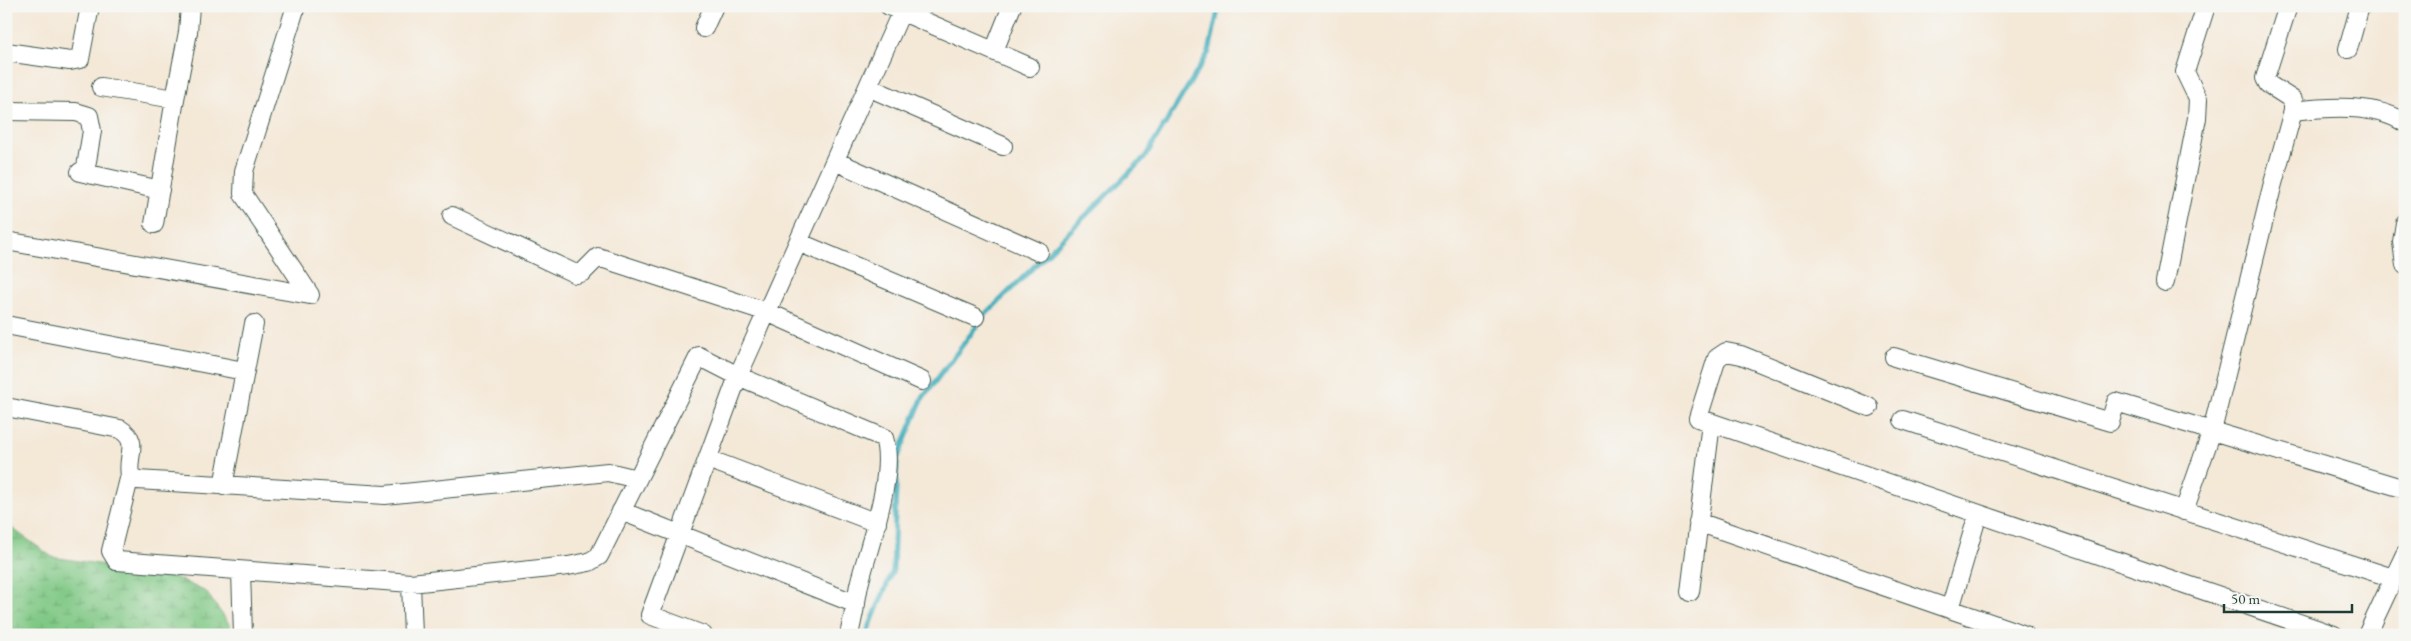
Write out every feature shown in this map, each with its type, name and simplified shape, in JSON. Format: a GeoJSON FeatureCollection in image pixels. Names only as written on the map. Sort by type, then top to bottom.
{"type":"FeatureCollection","features":[{"type":"Feature","properties":{"kind":"street"},"geometry":{"type":"LineString","coordinates":[[6,52],[70,61],[80,59],[90,6]]}},
{"type":"Feature","properties":{"kind":"street"},"geometry":{"type":"LineString","coordinates":[[6,241],[310,295],[243,194],[244,171],[296,6]]}},
{"type":"Feature","properties":{"kind":"street"},"geometry":{"type":"LineString","coordinates":[[704,28],[714,6]]}},
{"type":"Feature","properties":{"kind":"street"},"geometry":{"type":"LineString","coordinates":[[994,52],[1012,6]]}},
{"type":"Feature","properties":{"kind":"street"},"geometry":{"type":"LineString","coordinates":[[2166,282],[2198,118],[2198,99],[2185,72],[2206,6]]}},
{"type":"Feature","properties":{"kind":"street"},"geometry":{"type":"LineString","coordinates":[[2184,511],[2212,432],[2272,187],[2293,111],[2294,100],[2268,84],[2265,78],[2288,6]]}},
{"type":"Feature","properties":{"kind":"street"},"geometry":{"type":"LineString","coordinates":[[2348,48],[2360,6]]}},
{"type":"Feature","properties":{"kind":"street"},"geometry":{"type":"LineString","coordinates":[[154,224],[174,99],[188,32],[185,7]]}},
{"type":"Feature","properties":{"kind":"street"},"geometry":{"type":"LineString","coordinates":[[703,635],[650,615],[738,376],[868,86],[898,8],[1030,67]]}},
{"type":"Feature","properties":{"kind":"street"},"geometry":{"type":"LineString","coordinates":[[868,86],[1003,146]]}},
{"type":"Feature","properties":{"kind":"street"},"geometry":{"type":"LineString","coordinates":[[101,87],[174,99]]}},
{"type":"Feature","properties":{"kind":"street"},"geometry":{"type":"LineString","coordinates":[[2293,111],[2314,108],[2376,110],[2393,115],[2405,123]]}},
{"type":"Feature","properties":{"kind":"street"},"geometry":{"type":"LineString","coordinates":[[6,111],[76,112],[89,116],[92,131],[83,173],[160,190]]}},
{"type":"Feature","properties":{"kind":"street"},"geometry":{"type":"LineString","coordinates":[[835,161],[1039,252]]}},
{"type":"Feature","properties":{"kind":"street"},"geometry":{"type":"LineString","coordinates":[[452,216],[576,274],[583,272],[598,257],[767,312],[922,381]]}},
{"type":"Feature","properties":{"kind":"street"},"geometry":{"type":"LineString","coordinates":[[2405,223],[2402,242],[2405,265]]}},
{"type":"Feature","properties":{"kind":"street"},"geometry":{"type":"LineString","coordinates":[[798,242],[975,316]]}},
{"type":"Feature","properties":{"kind":"street"},"geometry":{"type":"LineString","coordinates":[[223,486],[254,324]]}},
{"type":"Feature","properties":{"kind":"street"},"geometry":{"type":"LineString","coordinates":[[6,325],[244,370]]}},
{"type":"Feature","properties":{"kind":"street"},"geometry":{"type":"LineString","coordinates":[[1869,406],[1741,355],[1726,352],[1717,358],[1698,418],[2334,635]]}},
{"type":"Feature","properties":{"kind":"street"},"geometry":{"type":"LineString","coordinates":[[6,407],[120,429],[130,435],[132,440],[128,466],[130,475],[111,551],[117,561],[411,583],[568,566],[589,562],[599,556],[699,356],[738,376],[884,438],[888,451],[877,523],[849,635]]}},
{"type":"Feature","properties":{"kind":"street"},"geometry":{"type":"LineString","coordinates":[[1894,357],[2110,422],[2116,402],[2405,489]]}},
{"type":"Feature","properties":{"kind":"street"},"geometry":{"type":"LineString","coordinates":[[1903,420],[2394,578]]}},
{"type":"Feature","properties":{"kind":"street"},"geometry":{"type":"LineString","coordinates":[[1690,592],[1711,423]]}},
{"type":"Feature","properties":{"kind":"street"},"geometry":{"type":"LineString","coordinates":[[708,459],[877,523]]}},
{"type":"Feature","properties":{"kind":"street"},"geometry":{"type":"LineString","coordinates":[[130,475],[137,480],[385,495],[608,472],[638,479]]}},
{"type":"Feature","properties":{"kind":"street"},"geometry":{"type":"LineString","coordinates":[[622,511],[856,604]]}},
{"type":"Feature","properties":{"kind":"street"},"geometry":{"type":"LineString","coordinates":[[1950,609],[1978,514]]}},
{"type":"Feature","properties":{"kind":"street"},"geometry":{"type":"LineString","coordinates":[[1698,522],[2025,635]]}},
{"type":"Feature","properties":{"kind":"street"},"geometry":{"type":"LineString","coordinates":[[2367,635],[2405,554]]}},
{"type":"Feature","properties":{"kind":"street"},"geometry":{"type":"LineString","coordinates":[[241,571],[243,635]]}},
{"type":"Feature","properties":{"kind":"street"},"geometry":{"type":"LineString","coordinates":[[411,583],[413,635]]}},
{"type":"Feature","properties":{"kind":"green space"},"geometry":{"type":"Polygon","coordinates":[[[6,524],[52,557],[170,575],[206,592],[230,625],[230,635],[6,635],[6,524]]]}},
{"type":"Feature","properties":{"kind":"waterway"},"geometry":{"type":"LineString","coordinates":[[866,635],[893,570],[897,459],[922,399],[986,314],[1145,157],[1209,52],[1219,6]]}}]}
